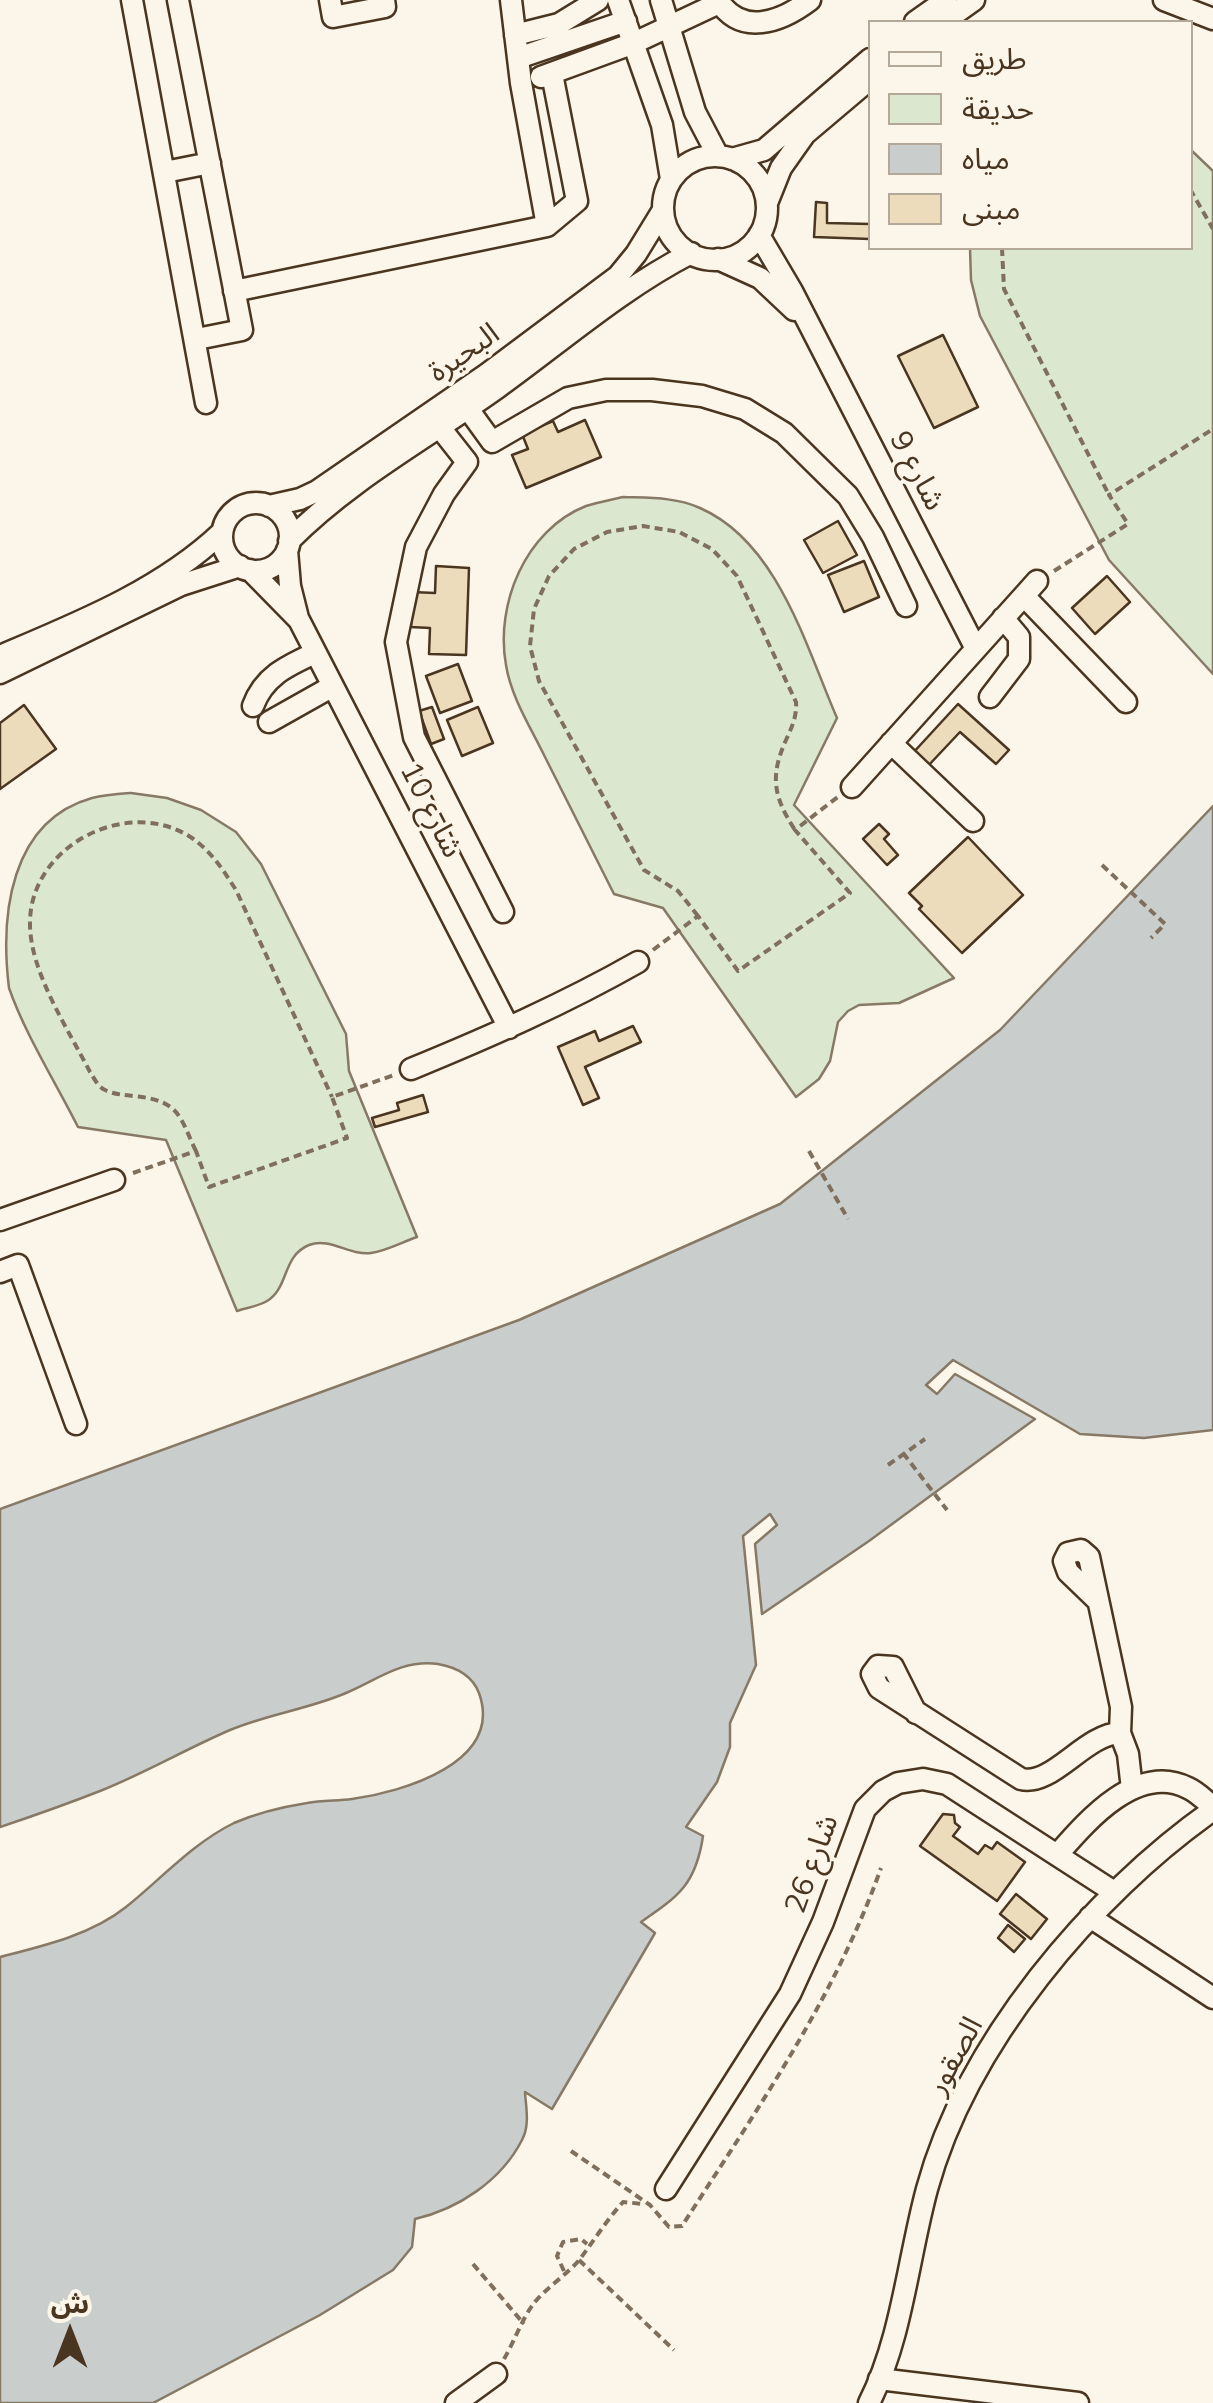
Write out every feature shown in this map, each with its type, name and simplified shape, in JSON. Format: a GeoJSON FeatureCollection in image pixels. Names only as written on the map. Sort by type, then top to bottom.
{"type":"FeatureCollection","features":[{"type":"Feature","properties":{"kind":"street"},"geometry":{"type":"LineString","coordinates":[[132,0],[206,402]]}},
{"type":"Feature","properties":{"kind":"street"},"geometry":{"type":"LineString","coordinates":[[178,0],[242,330],[197,339]]}},
{"type":"Feature","properties":{"kind":"street"},"geometry":{"type":"LineString","coordinates":[[330,0],[334,17],[385,7],[384,0]]}},
{"type":"Feature","properties":{"kind":"street"},"geometry":{"type":"LineString","coordinates":[[511,0],[547,226]]}},
{"type":"Feature","properties":{"kind":"street"},"geometry":{"type":"LineString","coordinates":[[515,35],[559,24],[598,0]]}},
{"type":"Feature","properties":{"kind":"street"},"geometry":{"type":"LineString","coordinates":[[618,0],[662,125],[672,179],[663,210],[669,232],[690,253],[718,260],[741,252],[759,235],[767,203],[790,153],[868,60]]}},
{"type":"Feature","properties":{"kind":"street"},"geometry":{"type":"LineString","coordinates":[[661,0],[695,112],[725,157],[756,176],[767,203]]}},
{"type":"Feature","properties":{"kind":"street"},"geometry":{"type":"LineString","coordinates":[[522,83],[634,43],[718,2],[733,18],[754,23],[780,19],[810,0]]}},
{"type":"Feature","properties":{"kind":"street"},"geometry":{"type":"LineString","coordinates":[[918,20],[946,0]]}},
{"type":"Feature","properties":{"kind":"street"},"geometry":{"type":"LineString","coordinates":[[946,20],[974,0]]}},
{"type":"Feature","properties":{"kind":"street"},"geometry":{"type":"LineString","coordinates":[[1164,0],[1213,19]]}},
{"type":"Feature","properties":{"kind":"street"},"geometry":{"type":"LineString","coordinates":[[518,58],[626,21]]}},
{"type":"Feature","properties":{"kind":"street"},"geometry":{"type":"LineString","coordinates":[[234,291],[547,226],[577,201],[552,74]]}},
{"type":"Feature","properties":{"kind":"street"},"geometry":{"type":"LineString","coordinates":[[672,179],[691,161],[764,150],[868,80]]}},
{"type":"Feature","properties":{"kind":"street"},"geometry":{"type":"LineString","coordinates":[[662,125],[695,112]]}},
{"type":"Feature","properties":{"kind":"street"},"geometry":{"type":"LineString","coordinates":[[166,172],[210,163]]}},
{"type":"Feature","properties":{"kind":"street","name":"البحيرة"},"geometry":{"type":"LineString","coordinates":[[463,401],[618,276],[663,210]]}},
{"type":"Feature","properties":{"kind":"street","name":"شارع 9"},"geometry":{"type":"LineString","coordinates":[[759,235],[792,291],[976,647]]}},
{"type":"Feature","properties":{"kind":"street","name":"البحيرة"},"geometry":{"type":"LineString","coordinates":[[288,546],[328,504],[435,421],[629,289],[690,253]]}},
{"type":"Feature","properties":{"kind":"street","name":"شارع 9"},"geometry":{"type":"LineString","coordinates":[[718,260],[772,286],[806,322]]}},
{"type":"Feature","properties":{"kind":"street"},"geometry":{"type":"LineString","coordinates":[[502,912],[414,736],[396,642],[416,547],[444,494],[468,462],[492,442],[568,398],[606,390],[702,396],[745,409],[784,432],[848,496],[906,606]]}},
{"type":"Feature","properties":{"kind":"street"},"geometry":{"type":"LineString","coordinates":[[463,401],[492,442]]}},
{"type":"Feature","properties":{"kind":"street"},"geometry":{"type":"LineString","coordinates":[[435,421],[468,462]]}},
{"type":"Feature","properties":{"kind":"street","name":"البحيرة"},"geometry":{"type":"LineString","coordinates":[[269,506],[318,491],[435,421]]}},
{"type":"Feature","properties":{"kind":"street"},"geometry":{"type":"LineString","coordinates":[[0,656],[152,585],[186,564],[222,532],[229,516],[242,506],[269,506],[286,520],[288,546],[274,565],[245,568],[181,585],[0,673]]}},
{"type":"Feature","properties":{"kind":"street"},"geometry":{"type":"LineString","coordinates":[[222,532],[226,552],[245,568]]}},
{"type":"Feature","properties":{"kind":"street","name":"شارع 10"},"geometry":{"type":"LineString","coordinates":[[288,546],[298,620]]}},
{"type":"Feature","properties":{"kind":"street","name":"شارع 10"},"geometry":{"type":"LineString","coordinates":[[245,568],[298,620],[509,1028]]}},
{"type":"Feature","properties":{"kind":"street"},"geometry":{"type":"LineString","coordinates":[[852,787],[1030,588],[1126,702]]}},
{"type":"Feature","properties":{"kind":"street"},"geometry":{"type":"LineString","coordinates":[[990,697],[1020,658],[1020,637],[1003,618]]}},
{"type":"Feature","properties":{"kind":"street"},"geometry":{"type":"LineString","coordinates":[[253,706],[260,687],[270,678],[316,653]]}},
{"type":"Feature","properties":{"kind":"street"},"geometry":{"type":"LineString","coordinates":[[269,722],[333,686]]}},
{"type":"Feature","properties":{"kind":"street"},"geometry":{"type":"LineString","coordinates":[[891,743],[972,821]]}},
{"type":"Feature","properties":{"kind":"street"},"geometry":{"type":"LineString","coordinates":[[411,1069],[579,996],[638,962]]}},
{"type":"Feature","properties":{"kind":"street"},"geometry":{"type":"LineString","coordinates":[[0,1220],[114,1180]]}},
{"type":"Feature","properties":{"kind":"street"},"geometry":{"type":"LineString","coordinates":[[0,1272],[18,1265],[76,1424]]}},
{"type":"Feature","properties":{"kind":"street"},"geometry":{"type":"LineString","coordinates":[[1096,1599],[1122,1707],[1120,1733],[1128,1754],[1132,1790]]}},
{"type":"Feature","properties":{"kind":"street"},"geometry":{"type":"LineString","coordinates":[[916,1713],[1020,1779],[1030,1781],[1102,1736],[1120,1733]]}},
{"type":"Feature","properties":{"kind":"street","name":"شارع 26"},"geometry":{"type":"LineString","coordinates":[[666,2189],[776,2020],[823,1922],[860,1818],[883,1791],[910,1780],[947,1784],[1114,1892]]}},
{"type":"Feature","properties":{"kind":"street","name":"الصقور"},"geometry":{"type":"LineString","coordinates":[[869,2403],[894,2334],[928,2184],[951,2126],[1014,2014],[1070,1938],[1114,1892],[1213,1809],[1181,1785],[1160,1784],[1132,1790],[1104,1804],[1058,1854]]}},
{"type":"Feature","properties":{"kind":"street"},"geometry":{"type":"LineString","coordinates":[[1090,1917],[1213,1998]]}},
{"type":"Feature","properties":{"kind":"street"},"geometry":{"type":"LineString","coordinates":[[1213,1986],[1213,1998]]}},
{"type":"Feature","properties":{"kind":"street"},"geometry":{"type":"LineString","coordinates":[[456,2403],[496,2374]]}},
{"type":"Feature","properties":{"kind":"street"},"geometry":{"type":"LineString","coordinates":[[879,2379],[1078,2403]]}},
{"type":"Feature","properties":{"kind":"path"},"geometry":{"type":"LineString","coordinates":[[1193,194],[1213,229]]}},
{"type":"Feature","properties":{"kind":"path"},"geometry":{"type":"LineString","coordinates":[[1002,250],[1004,289],[1128,524],[1030,588]]}},
{"type":"Feature","properties":{"kind":"path"},"geometry":{"type":"LineString","coordinates":[[1110,495],[1213,429]]}},
{"type":"Feature","properties":{"kind":"path"},"geometry":{"type":"LineString","coordinates":[[643,526],[679,532],[712,550],[737,576],[796,702],[797,713],[774,774],[785,815],[795,830],[850,893],[738,971],[678,892],[644,870],[538,681],[530,646],[534,609],[549,576],[574,550],[607,532],[643,526]]}},
{"type":"Feature","properties":{"kind":"path"},"geometry":{"type":"LineString","coordinates":[[795,830],[852,787]]}},
{"type":"Feature","properties":{"kind":"path"},"geometry":{"type":"LineString","coordinates":[[120,823],[156,824],[190,836],[218,859],[236,890],[347,1138],[209,1187],[196,1150],[171,1107],[153,1099],[106,1091],[100,1086],[33,957],[29,921],[37,886],[57,856],[86,834],[120,823]]}},
{"type":"Feature","properties":{"kind":"path"},"geometry":{"type":"LineString","coordinates":[[1102,865],[1165,924],[1151,938]]}},
{"type":"Feature","properties":{"kind":"path"},"geometry":{"type":"LineString","coordinates":[[638,962],[698,916]]}},
{"type":"Feature","properties":{"kind":"path"},"geometry":{"type":"LineString","coordinates":[[332,1098],[411,1069]]}},
{"type":"Feature","properties":{"kind":"path"},"geometry":{"type":"LineString","coordinates":[[114,1180],[196,1150]]}},
{"type":"Feature","properties":{"kind":"path"},"geometry":{"type":"LineString","coordinates":[[809,1150],[848,1219]]}},
{"type":"Feature","properties":{"kind":"path"},"geometry":{"type":"LineString","coordinates":[[888,1465],[924,1439]]}},
{"type":"Feature","properties":{"kind":"path"},"geometry":{"type":"LineString","coordinates":[[903,1453],[947,1510]]}},
{"type":"Feature","properties":{"kind":"path"},"geometry":{"type":"LineString","coordinates":[[496,2374],[532,2306],[579,2260],[623,2202],[650,2206],[666,2189]]}},
{"type":"Feature","properties":{"kind":"path"},"geometry":{"type":"LineString","coordinates":[[564,2271],[556,2256],[563,2242],[581,2240],[588,2244]]}},
{"type":"Feature","properties":{"kind":"path"},"geometry":{"type":"LineString","coordinates":[[579,2260],[674,2350]]}},
{"type":"Feature","properties":{"kind":"path"},"geometry":{"type":"LineString","coordinates":[[473,2264],[524,2324]]}},
{"type":"Feature","properties":{"kind":"green space"},"geometry":{"type":"Polygon","coordinates":[[[1193,152],[1213,171],[1213,674],[1109,560],[980,316],[971,280],[970,250],[1193,250],[1193,152]]]}},
{"type":"Feature","properties":{"kind":"green space"},"geometry":{"type":"Polygon","coordinates":[[[623,497],[672,500],[700,508],[727,524],[750,545],[769,571],[801,629],[837,718],[794,805],[954,978],[899,1003],[859,1005],[848,1011],[838,1022],[830,1061],[819,1079],[796,1097],[663,908],[614,894],[512,689],[506,665],[505,618],[510,595],[531,551],[565,517],[586,506],[623,497]]]}},
{"type":"Feature","properties":{"kind":"green space"},"geometry":{"type":"Polygon","coordinates":[[[131,793],[167,798],[201,810],[236,832],[261,864],[346,1034],[349,1071],[417,1237],[371,1253],[325,1243],[309,1245],[294,1257],[274,1295],[264,1303],[237,1311],[166,1140],[78,1127],[9,988],[10,902],[27,849],[43,827],[65,810],[92,798],[131,793]]]}},
{"type":"Feature","properties":{"kind":"water"},"geometry":{"type":"Polygon","coordinates":[[[1213,806],[1213,1430],[1144,1438],[1080,1434],[953,1360],[926,1385],[937,1394],[955,1374],[1035,1419],[762,1614],[755,1544],[777,1525],[770,1514],[743,1536],[756,1665],[730,1723],[730,1747],[717,1782],[686,1827],[703,1836],[696,1866],[684,1887],[641,1922],[655,1933],[552,2109],[525,2092],[524,2134],[502,2168],[462,2200],[415,2219],[412,2247],[393,2270],[320,2315],[153,2403],[0,2403],[0,1957],[66,1938],[112,1917],[191,1851],[234,1823],[288,1806],[373,1795],[444,1770],[477,1738],[483,1717],[479,1693],[467,1677],[444,1665],[413,1665],[332,1699],[230,1730],[117,1784],[0,1827],[0,1509],[519,1320],[780,1204],[1000,1030],[1213,806]]]}},
{"type":"Feature","properties":{"kind":"building"},"geometry":{"type":"Polygon","coordinates":[[[816,202],[827,203],[827,223],[868,224],[868,239],[814,237],[816,202]]]}},
{"type":"Feature","properties":{"kind":"building"},"geometry":{"type":"Polygon","coordinates":[[[943,335],[978,407],[934,428],[898,356],[943,335]]]}},
{"type":"Feature","properties":{"kind":"building"},"geometry":{"type":"Polygon","coordinates":[[[585,420],[601,457],[526,488],[512,455],[528,449],[522,434],[553,421],[558,432],[585,420]]]}},
{"type":"Feature","properties":{"kind":"building"},"geometry":{"type":"Polygon","coordinates":[[[838,521],[857,555],[823,573],[804,540],[838,521]]]}},
{"type":"Feature","properties":{"kind":"building"},"geometry":{"type":"Polygon","coordinates":[[[864,561],[879,597],[844,612],[828,575],[864,561]]]}},
{"type":"Feature","properties":{"kind":"building"},"geometry":{"type":"Polygon","coordinates":[[[436,566],[469,568],[466,655],[429,654],[430,628],[411,627],[412,592],[435,593],[436,566]]]}},
{"type":"Feature","properties":{"kind":"building"},"geometry":{"type":"Polygon","coordinates":[[[1107,576],[1130,602],[1095,634],[1072,608],[1107,576]]]}},
{"type":"Feature","properties":{"kind":"building"},"geometry":{"type":"Polygon","coordinates":[[[458,664],[472,701],[440,713],[426,676],[458,664]]]}},
{"type":"Feature","properties":{"kind":"building"},"geometry":{"type":"Polygon","coordinates":[[[958,704],[1009,750],[996,764],[960,732],[927,767],[912,754],[958,704]]]}},
{"type":"Feature","properties":{"kind":"building"},"geometry":{"type":"Polygon","coordinates":[[[24,705],[56,749],[0,789],[0,723],[24,705]]]}},
{"type":"Feature","properties":{"kind":"building"},"geometry":{"type":"Polygon","coordinates":[[[432,707],[444,739],[431,744],[419,711],[432,707]]]}},
{"type":"Feature","properties":{"kind":"building"},"geometry":{"type":"Polygon","coordinates":[[[478,707],[493,743],[462,756],[447,720],[478,707]]]}},
{"type":"Feature","properties":{"kind":"building"},"geometry":{"type":"Polygon","coordinates":[[[879,824],[889,834],[884,839],[898,855],[887,865],[863,839],[879,824]]]}},
{"type":"Feature","properties":{"kind":"building"},"geometry":{"type":"Polygon","coordinates":[[[968,837],[1023,895],[962,953],[919,909],[922,906],[909,893],[968,837]]]}},
{"type":"Feature","properties":{"kind":"building"},"geometry":{"type":"Polygon","coordinates":[[[633,1026],[641,1042],[585,1067],[599,1098],[583,1105],[558,1047],[595,1031],[599,1041],[633,1026]]]}},
{"type":"Feature","properties":{"kind":"building"},"geometry":{"type":"Polygon","coordinates":[[[423,1095],[428,1112],[375,1127],[372,1118],[399,1110],[397,1103],[423,1095]]]}},
{"type":"Feature","properties":{"kind":"building"},"geometry":{"type":"Polygon","coordinates":[[[943,1814],[954,1815],[960,1827],[953,1836],[978,1854],[985,1845],[992,1849],[997,1842],[1025,1862],[997,1901],[920,1846],[943,1814]]]}},
{"type":"Feature","properties":{"kind":"building"},"geometry":{"type":"Polygon","coordinates":[[[1016,1894],[1047,1919],[1031,1939],[1000,1914],[1016,1894]]]}},
{"type":"Feature","properties":{"kind":"building"},"geometry":{"type":"Polygon","coordinates":[[[1008,1925],[1025,1939],[1014,1952],[998,1938],[1008,1925]]]}}]}
